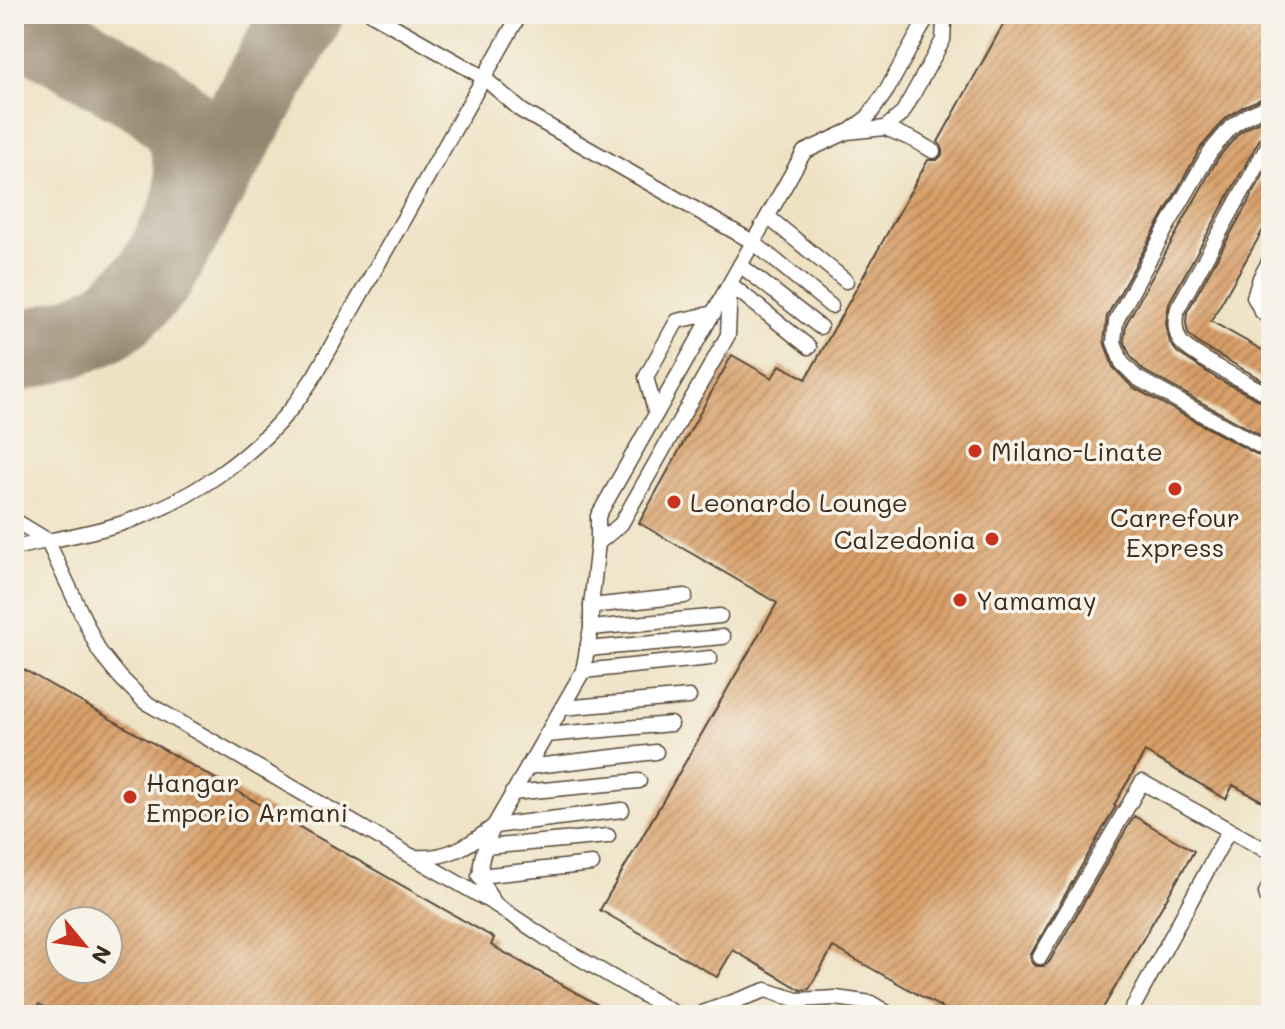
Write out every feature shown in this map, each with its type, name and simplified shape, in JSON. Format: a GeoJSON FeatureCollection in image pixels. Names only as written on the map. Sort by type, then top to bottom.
{"type":"FeatureCollection","features":[{"type":"Feature","properties":{"kind":"lane"},"geometry":{"type":"LineString","coordinates":[[372,14],[483,77],[522,111],[753,242],[831,306]]}},
{"type":"Feature","properties":{"kind":"lane"},"geometry":{"type":"LineString","coordinates":[[14,548],[128,522],[195,491],[229,468],[290,410],[315,375],[520,14]]}},
{"type":"Feature","properties":{"kind":"lane"},"geometry":{"type":"LineString","coordinates":[[496,905],[485,891],[479,876],[485,847],[512,793],[583,671],[591,628],[598,516],[804,152],[847,132],[868,117],[887,90],[929,14]]}},
{"type":"Feature","properties":{"kind":"lane"},"geometry":{"type":"LineString","coordinates":[[885,128],[902,114],[943,40],[944,22],[938,14]]}},
{"type":"Feature","properties":{"kind":"lane"},"geometry":{"type":"LineString","coordinates":[[1271,105],[1232,126],[1210,152],[1116,321],[1114,342],[1122,363],[1137,378],[1271,452]]}},
{"type":"Feature","properties":{"kind":"lane"},"geometry":{"type":"LineString","coordinates":[[847,132],[885,128],[933,151]]}},
{"type":"Feature","properties":{"kind":"lane"},"geometry":{"type":"LineString","coordinates":[[1271,140],[1178,308],[1174,323],[1180,342],[1271,396]]}},
{"type":"Feature","properties":{"kind":"lane"},"geometry":{"type":"LineString","coordinates":[[768,217],[846,281]]}},
{"type":"Feature","properties":{"kind":"lane"},"geometry":{"type":"LineString","coordinates":[[1271,258],[1254,297],[1262,312],[1271,320]]}},
{"type":"Feature","properties":{"kind":"lane"},"geometry":{"type":"LineString","coordinates":[[740,265],[820,327]]}},
{"type":"Feature","properties":{"kind":"lane"},"geometry":{"type":"LineString","coordinates":[[730,284],[809,347]]}},
{"type":"Feature","properties":{"kind":"lane"},"geometry":{"type":"LineString","coordinates":[[598,543],[621,524],[728,335],[730,284]]}},
{"type":"Feature","properties":{"kind":"lane"},"geometry":{"type":"LineString","coordinates":[[656,414],[646,377],[677,321],[714,313]]}},
{"type":"Feature","properties":{"kind":"lane"},"geometry":{"type":"LineString","coordinates":[[14,520],[47,540],[99,651],[145,702],[496,905],[555,944],[678,1015]]}},
{"type":"Feature","properties":{"kind":"lane"},"geometry":{"type":"LineString","coordinates":[[591,606],[685,596]]}},
{"type":"Feature","properties":{"kind":"lane"},"geometry":{"type":"LineString","coordinates":[[591,628],[720,616]]}},
{"type":"Feature","properties":{"kind":"lane"},"geometry":{"type":"LineString","coordinates":[[587,649],[723,637]]}},
{"type":"Feature","properties":{"kind":"lane"},"geometry":{"type":"LineString","coordinates":[[583,671],[710,658]]}},
{"type":"Feature","properties":{"kind":"lane"},"geometry":{"type":"LineString","coordinates":[[562,708],[689,697]]}},
{"type":"Feature","properties":{"kind":"lane"},"geometry":{"type":"LineString","coordinates":[[546,735],[671,724]]}},
{"type":"Feature","properties":{"kind":"lane"},"geometry":{"type":"LineString","coordinates":[[527,767],[656,752]]}},
{"type":"Feature","properties":{"kind":"lane"},"geometry":{"type":"LineString","coordinates":[[512,793],[639,781]]}},
{"type":"Feature","properties":{"kind":"lane"},"geometry":{"type":"LineString","coordinates":[[1040,957],[1142,782],[1271,853]]}},
{"type":"Feature","properties":{"kind":"lane"},"geometry":{"type":"LineString","coordinates":[[410,856],[444,856],[494,826],[622,810]]}},
{"type":"Feature","properties":{"kind":"lane"},"geometry":{"type":"LineString","coordinates":[[1129,1015],[1229,830]]}},
{"type":"Feature","properties":{"kind":"lane"},"geometry":{"type":"LineString","coordinates":[[485,847],[608,836]]}},
{"type":"Feature","properties":{"kind":"lane"},"geometry":{"type":"LineString","coordinates":[[479,876],[592,864]]}},
{"type":"Feature","properties":{"kind":"lane"},"geometry":{"type":"LineString","coordinates":[[1271,883],[1266,893],[1271,908]]}},
{"type":"Feature","properties":{"kind":"lane"},"geometry":{"type":"LineString","coordinates":[[703,1014],[766,990],[797,1000],[836,998],[871,1003],[891,1015]]}},
{"type":"Feature","properties":{"kind":"building","name":"Milano-Linate"},"geometry":{"type":"Polygon","coordinates":[[[1009,14],[1271,14],[1271,95],[1244,106],[1226,118],[1201,147],[1107,316],[1104,341],[1113,367],[1132,387],[1271,462],[1271,806],[1233,785],[1226,799],[1145,752],[1030,956],[1036,966],[1049,962],[1134,816],[1194,851],[1099,1015],[955,1015],[833,947],[809,989],[801,990],[733,950],[717,977],[600,910],[777,603],[639,523],[732,355],[772,378],[780,365],[806,379],[928,160],[937,160],[942,155],[938,142],[1009,14]]]}},
{"type":"Feature","properties":{"kind":"building"},"geometry":{"type":"Polygon","coordinates":[[[1271,116],[1271,130],[1262,135],[1169,303],[1166,323],[1170,343],[1178,353],[1216,378],[1271,406],[1271,441],[1143,370],[1131,357],[1124,341],[1126,324],[1218,158],[1239,133],[1271,116]]]}},
{"type":"Feature","properties":{"kind":"building"},"geometry":{"type":"Polygon","coordinates":[[[1271,161],[1271,216],[1211,321],[1271,355],[1271,385],[1199,344],[1188,334],[1186,323],[1187,312],[1271,161]]]}},
{"type":"Feature","properties":{"kind":"building","name":"Hangar Emporio Armani"},"geometry":{"type":"Polygon","coordinates":[[[16,665],[494,938],[491,945],[616,1015],[58,1015],[39,1004],[32,1015],[14,1015],[16,665]]]}},
{"type":"Feature","properties":{"kind":"taxiway"},"geometry":{"type":"LineString","coordinates":[[14,353],[71,337],[103,323],[124,308],[154,277],[303,14]]}},
{"type":"Feature","properties":{"kind":"taxiway"},"geometry":{"type":"LineString","coordinates":[[14,19],[153,98],[179,120],[189,142],[194,169],[195,189],[187,218]]}},
{"type":"Feature","properties":{"kind":"place","name":"Milano-Linate"},"geometry":{"type":"Point","coordinates":[975,451]}},
{"type":"Feature","properties":{"kind":"place","name":"Carrefour Express"},"geometry":{"type":"Point","coordinates":[1175,489]}},
{"type":"Feature","properties":{"kind":"place","name":"Leonardo Lounge"},"geometry":{"type":"Point","coordinates":[674,502]}},
{"type":"Feature","properties":{"kind":"place","name":"Calzedonia"},"geometry":{"type":"Point","coordinates":[992,539]}},
{"type":"Feature","properties":{"kind":"place","name":"Yamamay"},"geometry":{"type":"Point","coordinates":[960,600]}},
{"type":"Feature","properties":{"kind":"place","name":"Hangar Emporio Armani"},"geometry":{"type":"Point","coordinates":[130,797]}}]}
